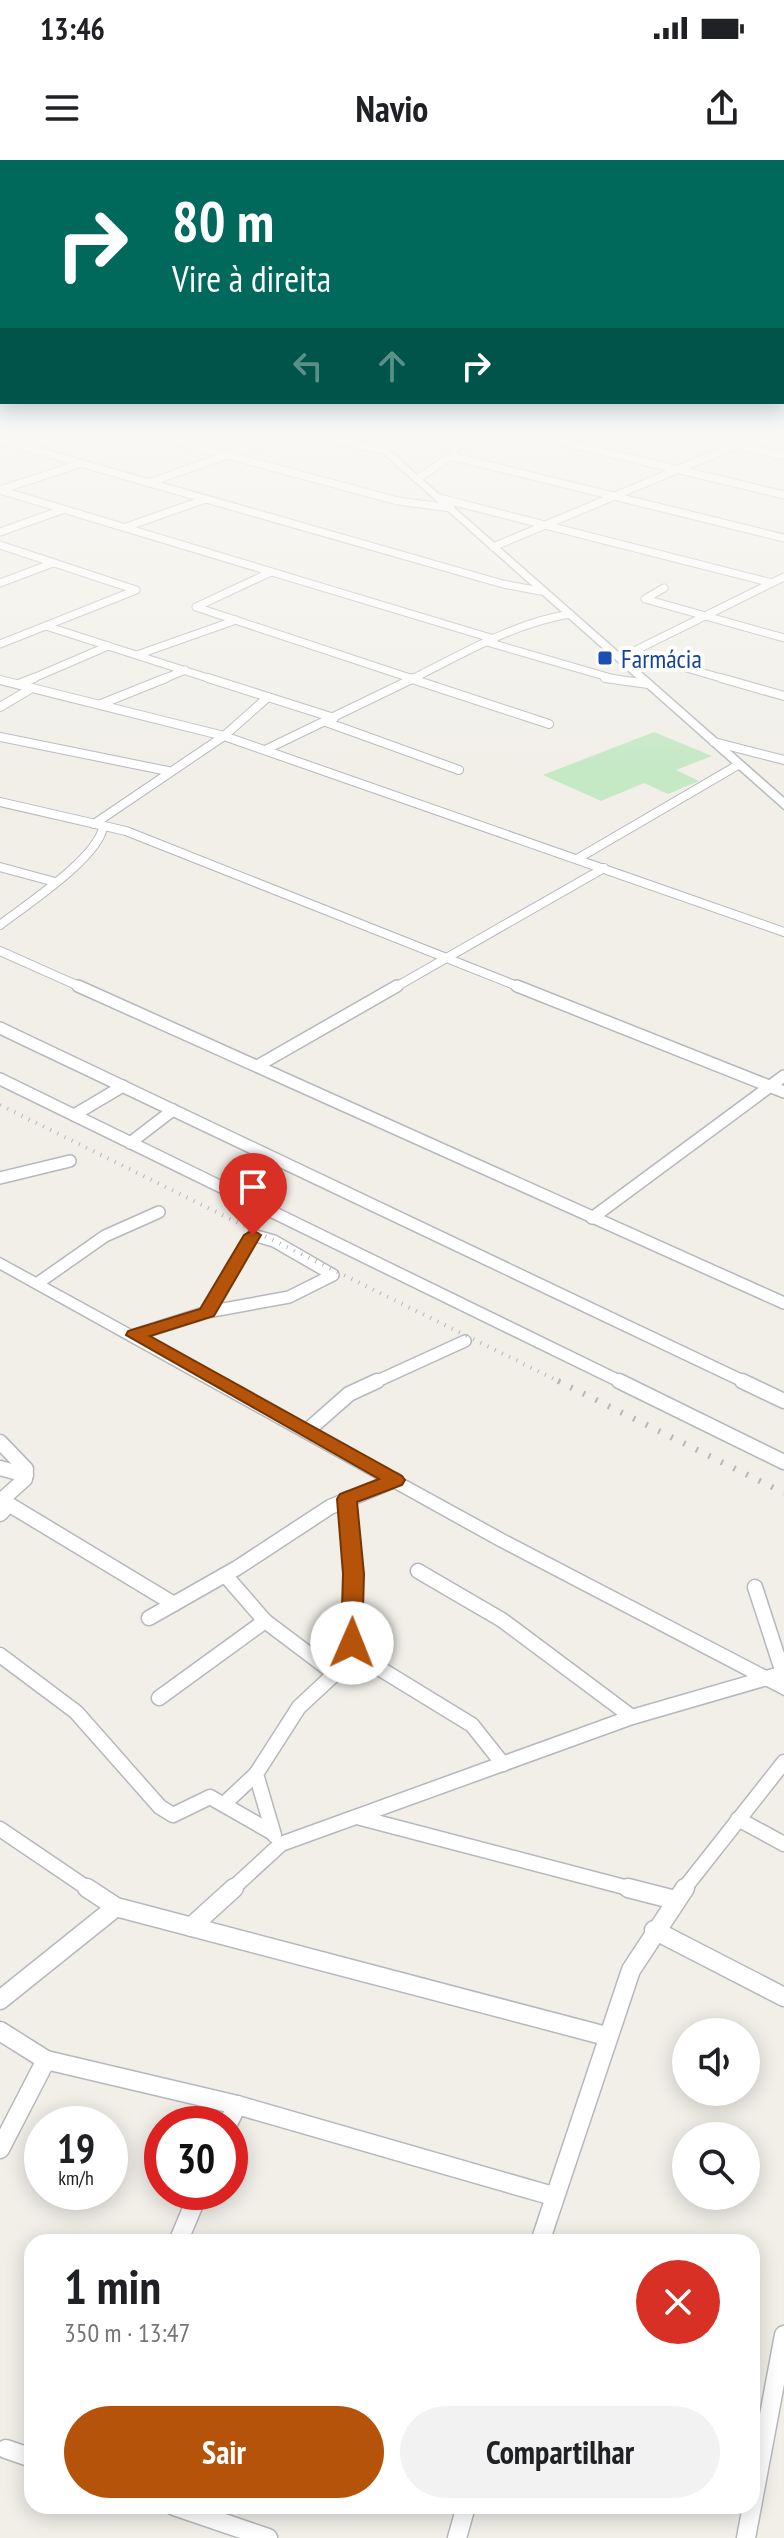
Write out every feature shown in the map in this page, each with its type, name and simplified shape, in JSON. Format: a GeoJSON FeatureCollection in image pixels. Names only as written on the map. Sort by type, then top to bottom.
{"type":"FeatureCollection","features":[{"type":"Feature","properties":{"kind":"main road"},"geometry":{"type":"LineString","coordinates":[[495,549],[738,765],[781,799]]}},
{"type":"Feature","properties":{"kind":"street"},"geometry":{"type":"LineString","coordinates":[[0,644],[136,590],[12,549]]}},
{"type":"Feature","properties":{"kind":"street"},"geometry":{"type":"LineString","coordinates":[[195,549],[606,678],[648,684]]}},
{"type":"Feature","properties":{"kind":"street"},"geometry":{"type":"LineString","coordinates":[[381,549],[503,584],[540,591]]}},
{"type":"Feature","properties":{"kind":"street"},"geometry":{"type":"LineString","coordinates":[[645,549],[772,583]]}},
{"type":"Feature","properties":{"kind":"street"},"geometry":{"type":"LineString","coordinates":[[0,583],[53,563]]}},
{"type":"Feature","properties":{"kind":"street"},"geometry":{"type":"LineString","coordinates":[[271,572],[196,604],[549,724]]}},
{"type":"Feature","properties":{"kind":"street"},"geometry":{"type":"LineString","coordinates":[[620,658],[784,577]]}},
{"type":"Feature","properties":{"kind":"street"},"geometry":{"type":"LineString","coordinates":[[503,584],[528,578]]}},
{"type":"Feature","properties":{"kind":"street"},"geometry":{"type":"LineString","coordinates":[[664,588],[645,599],[784,638]]}},
{"type":"Feature","properties":{"kind":"street"},"geometry":{"type":"LineString","coordinates":[[265,750],[490,641],[546,618],[570,614]]}},
{"type":"Feature","properties":{"kind":"street"},"geometry":{"type":"LineString","coordinates":[[209,627],[221,615]]}},
{"type":"Feature","properties":{"kind":"street"},"geometry":{"type":"LineString","coordinates":[[137,655],[209,627],[237,620]]}},
{"type":"Feature","properties":{"kind":"street"},"geometry":{"type":"LineString","coordinates":[[46,626],[268,697],[459,770]]}},
{"type":"Feature","properties":{"kind":"street"},"geometry":{"type":"LineString","coordinates":[[18,684],[108,646]]}},
{"type":"Feature","properties":{"kind":"street"},"geometry":{"type":"LineString","coordinates":[[631,652],[784,696]]}},
{"type":"Feature","properties":{"kind":"street"},"geometry":{"type":"LineString","coordinates":[[101,704],[185,670]]}},
{"type":"Feature","properties":{"kind":"street"},"geometry":{"type":"LineString","coordinates":[[0,680],[224,736],[784,932]]}},
{"type":"Feature","properties":{"kind":"street"},"geometry":{"type":"LineString","coordinates":[[0,707],[32,688]]}},
{"type":"Feature","properties":{"kind":"street"},"geometry":{"type":"LineString","coordinates":[[99,825],[168,771],[224,736],[268,697]]}},
{"type":"Feature","properties":{"kind":"street"},"geometry":{"type":"LineString","coordinates":[[0,737],[168,771]]}},
{"type":"Feature","properties":{"kind":"street"},"geometry":{"type":"LineString","coordinates":[[714,742],[784,760]]}},
{"type":"Feature","properties":{"kind":"street"},"geometry":{"type":"LineString","coordinates":[[577,859],[738,765]]}},
{"type":"Feature","properties":{"kind":"street"},"geometry":{"type":"LineString","coordinates":[[0,802],[126,831],[443,960],[784,1092]]}},
{"type":"Feature","properties":{"kind":"street"},"geometry":{"type":"LineString","coordinates":[[99,825],[101,839]]}},
{"type":"Feature","properties":{"kind":"street"},"geometry":{"type":"LineString","coordinates":[[0,925],[55,882],[101,839],[126,831]]}},
{"type":"Feature","properties":{"kind":"street"},"geometry":{"type":"LineString","coordinates":[[0,867],[55,882]]}},
{"type":"Feature","properties":{"kind":"street"},"geometry":{"type":"LineString","coordinates":[[259,1065],[604,868]]}},
{"type":"Feature","properties":{"kind":"street"},"geometry":{"type":"LineString","coordinates":[[0,951],[784,1303]]}},
{"type":"Feature","properties":{"kind":"street"},"geometry":{"type":"LineString","coordinates":[[0,1028],[784,1401]]}},
{"type":"Feature","properties":{"kind":"street"},"geometry":{"type":"LineString","coordinates":[[592,1218],[784,1076]]}},
{"type":"Feature","properties":{"kind":"street"},"geometry":{"type":"LineString","coordinates":[[0,1079],[784,1462]]}},
{"type":"Feature","properties":{"kind":"street"},"geometry":{"type":"LineString","coordinates":[[74,1115],[123,1086]]}},
{"type":"Feature","properties":{"kind":"street"},"geometry":{"type":"LineString","coordinates":[[130,1143],[173,1110]]}},
{"type":"Feature","properties":{"kind":"street"},"geometry":{"type":"LineString","coordinates":[[0,1178],[70,1161]]}},
{"type":"Feature","properties":{"kind":"street"},"geometry":{"type":"LineString","coordinates":[[38,1283],[105,1236],[159,1212]]}},
{"type":"Feature","properties":{"kind":"street"},"geometry":{"type":"LineString","coordinates":[[135,1335],[207,1312],[285,1298],[315,1288],[333,1275],[274,1241],[253,1235],[207,1312]]}},
{"type":"Feature","properties":{"kind":"street"},"geometry":{"type":"LineString","coordinates":[[0,1263],[395,1480],[784,1688]]}},
{"type":"Feature","properties":{"kind":"street"},"geometry":{"type":"LineString","coordinates":[[307,1431],[349,1394],[465,1341]]}},
{"type":"Feature","properties":{"kind":"street"},"geometry":{"type":"LineString","coordinates":[[0,1442],[20,1459],[26,1475]]}},
{"type":"Feature","properties":{"kind":"street"},"geometry":{"type":"LineString","coordinates":[[0,1468],[26,1475]]}},
{"type":"Feature","properties":{"kind":"street"},"geometry":{"type":"LineString","coordinates":[[26,1475],[6,1496],[2,1508],[174,1604]]}},
{"type":"Feature","properties":{"kind":"street"},"geometry":{"type":"LineString","coordinates":[[149,1618],[347,1499],[395,1480]]}},
{"type":"Feature","properties":{"kind":"street"},"geometry":{"type":"LineString","coordinates":[[347,1499],[353,1574],[352,1643],[356,1654],[472,1725],[503,1764]]}},
{"type":"Feature","properties":{"kind":"street"},"geometry":{"type":"LineString","coordinates":[[418,1571],[502,1620],[632,1717]]}},
{"type":"Feature","properties":{"kind":"street"},"geometry":{"type":"LineString","coordinates":[[225,1575],[265,1621],[334,1673]]}},
{"type":"Feature","properties":{"kind":"street"},"geometry":{"type":"LineString","coordinates":[[191,1927],[277,1839],[357,1817],[445,1782],[632,1717],[784,1673],[755,1587]]}},
{"type":"Feature","properties":{"kind":"street"},"geometry":{"type":"LineString","coordinates":[[159,1698],[265,1621]]}},
{"type":"Feature","properties":{"kind":"street"},"geometry":{"type":"LineString","coordinates":[[224,1804],[256,1774],[299,1707],[356,1654]]}},
{"type":"Feature","properties":{"kind":"street"},"geometry":{"type":"LineString","coordinates":[[0,1655],[76,1712],[160,1807],[173,1815],[204,1797],[224,1804],[277,1839]]}},
{"type":"Feature","properties":{"kind":"street"},"geometry":{"type":"LineString","coordinates":[[542,2234],[606,2036],[631,1970],[675,1900],[784,1762]]}},
{"type":"Feature","properties":{"kind":"street"},"geometry":{"type":"LineString","coordinates":[[256,1774],[277,1839]]}},
{"type":"Feature","properties":{"kind":"street"},"geometry":{"type":"LineString","coordinates":[[357,1817],[463,1848],[675,1900]]}},
{"type":"Feature","properties":{"kind":"street"},"geometry":{"type":"LineString","coordinates":[[738,1819],[784,1844]]}},
{"type":"Feature","properties":{"kind":"street"},"geometry":{"type":"LineString","coordinates":[[0,1829],[116,1907],[606,2036]]}},
{"type":"Feature","properties":{"kind":"street"},"geometry":{"type":"LineString","coordinates":[[0,2000],[116,1907]]}},
{"type":"Feature","properties":{"kind":"street"},"geometry":{"type":"LineString","coordinates":[[654,1930],[784,1997]]}},
{"type":"Feature","properties":{"kind":"street"},"geometry":{"type":"LineString","coordinates":[[0,2031],[46,2060],[237,2105],[553,2196]]}},
{"type":"Feature","properties":{"kind":"street"},"geometry":{"type":"LineString","coordinates":[[0,2149],[46,2060]]}},
{"type":"Feature","properties":{"kind":"street"},"geometry":{"type":"LineString","coordinates":[[181,2234],[191,2210]]}},
{"type":"Feature","properties":{"kind":"street"},"geometry":{"type":"LineString","coordinates":[[760,2463],[784,2335]]}},
{"type":"Feature","properties":{"kind":"street"},"geometry":{"type":"LineString","coordinates":[[6,2449],[24,2455]]}},
{"type":"Feature","properties":{"kind":"street"},"geometry":{"type":"LineString","coordinates":[[198,2514],[268,2538]]}},
{"type":"Feature","properties":{"kind":"street"},"geometry":{"type":"LineString","coordinates":[[457,2538],[464,2514]]}},
{"type":"Feature","properties":{"kind":"street"},"geometry":{"type":"LineString","coordinates":[[746,2538],[750,2514]]}},
{"type":"Feature","properties":{"kind":"green space"},"geometry":{"type":"Polygon","coordinates":[[[654,732],[712,756],[676,770],[699,781],[668,794],[644,783],[601,801],[543,775],[654,732]]]}},
{"type":"Feature","properties":{"kind":"railway"},"geometry":{"type":"LineString","coordinates":[[0,1105],[562,1383]]}},
{"type":"Feature","properties":{"kind":"railway"},"geometry":{"type":"LineString","coordinates":[[558,1381],[784,1493]]}},
{"type":"Feature","properties":{"kind":"place","name":"Farmácia"},"geometry":{"type":"Point","coordinates":[605,658]}},
{"type":"Feature","properties":{"kind":"route"},"geometry":{"type":"LineString","coordinates":[[253,1235],[234,1262],[219,1296],[207,1312],[135,1335],[395,1480],[347,1499],[353,1574],[352,1643]]}}]}
